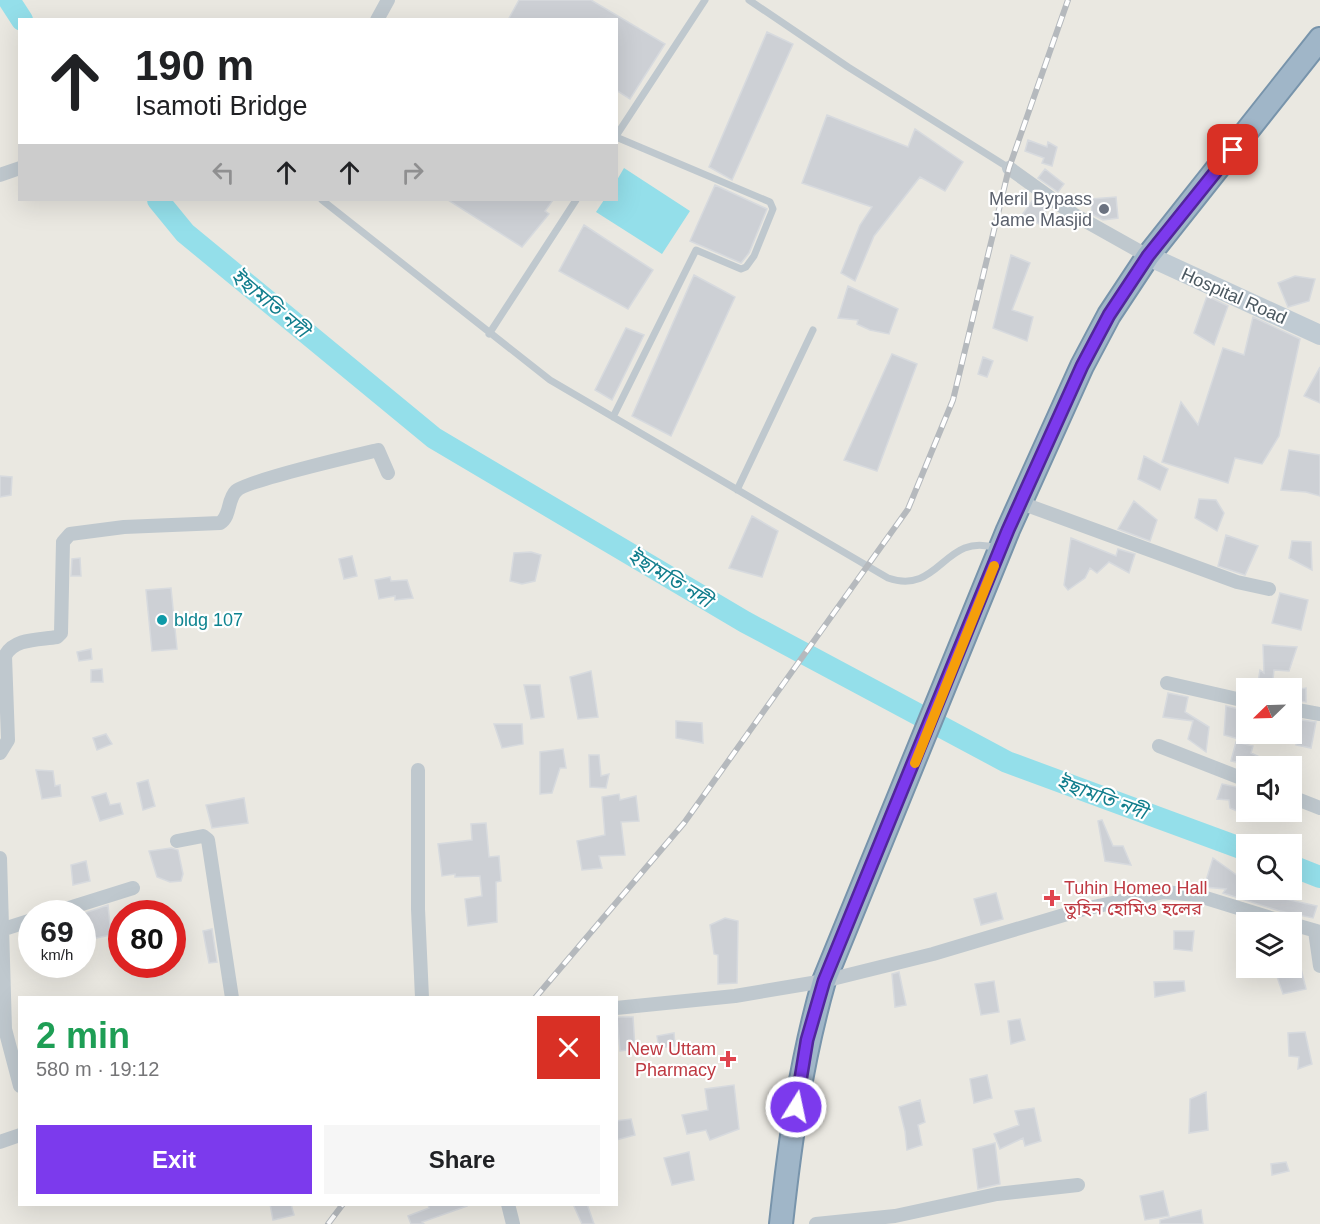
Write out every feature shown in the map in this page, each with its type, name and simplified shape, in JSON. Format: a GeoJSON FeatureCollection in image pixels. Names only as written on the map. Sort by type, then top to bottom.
{"type":"FeatureCollection","features":[{"type":"Feature","properties":{"kind":"highway"},"geometry":{"type":"LineString","coordinates":[[781,1224],[792,1130],[807,1040],[824,981],[1001,549],[1082,366],[1109,315],[1148,256],[1320,39]]}},
{"type":"Feature","properties":{"kind":"main road","name":"Hospital Road"},"geometry":{"type":"LineString","coordinates":[[1148,256],[1320,335]]}},
{"type":"Feature","properties":{"kind":"street"},"geometry":{"type":"LineString","coordinates":[[378,18],[388,0]]}},
{"type":"Feature","properties":{"kind":"street"},"geometry":{"type":"LineString","coordinates":[[1009,168],[1073,214],[1148,256]]}},
{"type":"Feature","properties":{"kind":"street"},"geometry":{"type":"LineString","coordinates":[[0,175],[18,169]]}},
{"type":"Feature","properties":{"kind":"street"},"geometry":{"type":"LineString","coordinates":[[0,753],[8,740],[5,656],[9,648],[18,643],[57,637],[61,633],[63,542],[70,534],[124,527],[220,523],[224,520],[234,495],[240,488],[260,480],[378,450],[388,473]]}},
{"type":"Feature","properties":{"kind":"street"},"geometry":{"type":"LineString","coordinates":[[1021,503],[1237,582],[1269,589]]}},
{"type":"Feature","properties":{"kind":"street"},"geometry":{"type":"LineString","coordinates":[[1167,683],[1236,699]]}},
{"type":"Feature","properties":{"kind":"street"},"geometry":{"type":"LineString","coordinates":[[1302,711],[1320,714]]}},
{"type":"Feature","properties":{"kind":"street"},"geometry":{"type":"LineString","coordinates":[[1159,746],[1236,776]]}},
{"type":"Feature","properties":{"kind":"street"},"geometry":{"type":"LineString","coordinates":[[418,770],[418,909],[422,996]]}},
{"type":"Feature","properties":{"kind":"street"},"geometry":{"type":"LineString","coordinates":[[1302,801],[1320,808]]}},
{"type":"Feature","properties":{"kind":"street"},"geometry":{"type":"LineString","coordinates":[[177,841],[203,836],[208,840],[232,996]]}},
{"type":"Feature","properties":{"kind":"street"},"geometry":{"type":"LineString","coordinates":[[0,858],[5,1029],[18,1078]]}},
{"type":"Feature","properties":{"kind":"street"},"geometry":{"type":"LineString","coordinates":[[95,900],[133,888]]}},
{"type":"Feature","properties":{"kind":"street"},"geometry":{"type":"LineString","coordinates":[[618,1008],[735,996],[824,981],[933,954],[1084,909],[1164,892],[1196,895],[1251,912]]}},
{"type":"Feature","properties":{"kind":"street"},"geometry":{"type":"LineString","coordinates":[[3,929],[18,924]]}},
{"type":"Feature","properties":{"kind":"street"},"geometry":{"type":"LineString","coordinates":[[1302,927],[1318,931],[1320,966]]}},
{"type":"Feature","properties":{"kind":"street"},"geometry":{"type":"LineString","coordinates":[[0,1142],[18,1137]]}},
{"type":"Feature","properties":{"kind":"street"},"geometry":{"type":"LineString","coordinates":[[816,1224],[895,1216],[997,1194],[1078,1185]]}},
{"type":"Feature","properties":{"kind":"street"},"geometry":{"type":"LineString","coordinates":[[508,1206],[513,1224]]}},
{"type":"Feature","properties":{"kind":"lane"},"geometry":{"type":"LineString","coordinates":[[618,133],[705,0]]}},
{"type":"Feature","properties":{"kind":"lane"},"geometry":{"type":"LineString","coordinates":[[749,0],[848,67],[1009,168]]}},
{"type":"Feature","properties":{"kind":"lane"},"geometry":{"type":"LineString","coordinates":[[613,417],[696,250],[741,268],[746,267],[754,256],[773,209],[772,203],[767,200],[618,137]]}},
{"type":"Feature","properties":{"kind":"lane"},"geometry":{"type":"LineString","coordinates":[[323,201],[550,380],[888,578],[903,584],[914,582],[963,547],[982,543],[1001,549]]}},
{"type":"Feature","properties":{"kind":"lane"},"geometry":{"type":"LineString","coordinates":[[489,334],[575,201]]}},
{"type":"Feature","properties":{"kind":"lane"},"geometry":{"type":"LineString","coordinates":[[737,490],[813,330]]}},
{"type":"Feature","properties":{"kind":"shaded area"},"geometry":{"type":"Polygon","coordinates":[[[0,0],[1320,0],[1320,1224],[0,1224],[0,0]]]}},
{"type":"Feature","properties":{"kind":"water"},"geometry":{"type":"Polygon","coordinates":[[[624,168],[690,211],[662,254],[596,212],[603,201],[618,201],[618,178],[624,168]]]}},
{"type":"Feature","properties":{"kind":"building"},"geometry":{"type":"Polygon","coordinates":[[[519,0],[591,0],[665,44],[630,99],[618,91],[618,18],[509,18],[519,0]]]}},
{"type":"Feature","properties":{"kind":"building"},"geometry":{"type":"Polygon","coordinates":[[[767,32],[793,44],[732,180],[709,167],[767,32]]]}},
{"type":"Feature","properties":{"kind":"building"},"geometry":{"type":"Polygon","coordinates":[[[827,115],[908,147],[915,129],[963,162],[945,191],[920,177],[874,236],[855,281],[841,273],[860,225],[872,207],[802,183],[827,115]]]}},
{"type":"Feature","properties":{"kind":"building"},"geometry":{"type":"Polygon","coordinates":[[[1028,140],[1047,147],[1048,142],[1057,147],[1052,166],[1042,163],[1044,158],[1025,151],[1028,140]]]}},
{"type":"Feature","properties":{"kind":"building"},"geometry":{"type":"Polygon","coordinates":[[[1045,169],[1064,184],[1058,192],[1038,178],[1045,169]]]}},
{"type":"Feature","properties":{"kind":"building"},"geometry":{"type":"Polygon","coordinates":[[[715,185],[767,209],[749,253],[741,263],[690,241],[715,185]]]}},
{"type":"Feature","properties":{"kind":"building","name":"Meril Bypass Jame Masjid"},"geometry":{"type":"Polygon","coordinates":[[[1116,197],[1118,218],[1103,220],[1092,214],[1091,199],[1116,197]]]}},
{"type":"Feature","properties":{"kind":"building"},"geometry":{"type":"Polygon","coordinates":[[[450,201],[552,201],[545,211],[549,214],[522,247],[450,201]]]}},
{"type":"Feature","properties":{"kind":"building"},"geometry":{"type":"Polygon","coordinates":[[[1032,201],[1048,208],[1039,224],[1022,215],[1032,201]]]}},
{"type":"Feature","properties":{"kind":"building"},"geometry":{"type":"Polygon","coordinates":[[[584,225],[653,270],[628,309],[559,271],[584,225]]]}},
{"type":"Feature","properties":{"kind":"building"},"geometry":{"type":"Polygon","coordinates":[[[1011,255],[1030,263],[1012,310],[1033,317],[1027,341],[993,328],[1011,255]]]}},
{"type":"Feature","properties":{"kind":"building"},"geometry":{"type":"Polygon","coordinates":[[[694,275],[735,297],[671,436],[632,416],[694,275]]]}},
{"type":"Feature","properties":{"kind":"building"},"geometry":{"type":"Polygon","coordinates":[[[1295,276],[1315,279],[1309,301],[1288,307],[1278,283],[1295,276]]]}},
{"type":"Feature","properties":{"kind":"building"},"geometry":{"type":"Polygon","coordinates":[[[848,286],[898,309],[889,334],[870,330],[857,324],[858,320],[838,318],[848,286]]]}},
{"type":"Feature","properties":{"kind":"building"},"geometry":{"type":"Polygon","coordinates":[[[1207,296],[1228,306],[1214,345],[1194,333],[1207,296]]]}},
{"type":"Feature","properties":{"kind":"building"},"geometry":{"type":"Polygon","coordinates":[[[1253,317],[1300,339],[1279,436],[1262,464],[1235,458],[1228,483],[1162,462],[1181,402],[1198,425],[1223,348],[1244,355],[1253,317]]]}},
{"type":"Feature","properties":{"kind":"building"},"geometry":{"type":"Polygon","coordinates":[[[626,328],[644,335],[612,400],[595,390],[626,328]]]}},
{"type":"Feature","properties":{"kind":"building"},"geometry":{"type":"Polygon","coordinates":[[[892,354],[917,364],[877,471],[844,460],[892,354]]]}},
{"type":"Feature","properties":{"kind":"building"},"geometry":{"type":"Polygon","coordinates":[[[983,357],[993,361],[987,377],[978,374],[983,357]]]}},
{"type":"Feature","properties":{"kind":"building"},"geometry":{"type":"Polygon","coordinates":[[[1320,367],[1320,403],[1304,396],[1320,367]]]}},
{"type":"Feature","properties":{"kind":"building"},"geometry":{"type":"Polygon","coordinates":[[[1289,450],[1320,455],[1320,496],[1306,492],[1281,490],[1289,450]]]}},
{"type":"Feature","properties":{"kind":"building"},"geometry":{"type":"Polygon","coordinates":[[[1144,456],[1168,469],[1160,490],[1138,479],[1144,456]]]}},
{"type":"Feature","properties":{"kind":"building"},"geometry":{"type":"Polygon","coordinates":[[[0,476],[12,477],[11,495],[0,497],[0,476]]]}},
{"type":"Feature","properties":{"kind":"building"},"geometry":{"type":"Polygon","coordinates":[[[1199,499],[1216,500],[1224,513],[1217,531],[1195,518],[1199,499]]]}},
{"type":"Feature","properties":{"kind":"building"},"geometry":{"type":"Polygon","coordinates":[[[1134,501],[1157,520],[1150,541],[1118,529],[1134,501]]]}},
{"type":"Feature","properties":{"kind":"building"},"geometry":{"type":"Polygon","coordinates":[[[752,516],[778,531],[762,577],[729,568],[752,516]]]}},
{"type":"Feature","properties":{"kind":"building"},"geometry":{"type":"Polygon","coordinates":[[[1226,535],[1258,546],[1245,575],[1218,566],[1226,535]]]}},
{"type":"Feature","properties":{"kind":"building"},"geometry":{"type":"Polygon","coordinates":[[[1071,538],[1116,556],[1118,549],[1135,554],[1129,573],[1109,562],[1097,573],[1090,568],[1085,578],[1068,590],[1064,585],[1071,538]]]}},
{"type":"Feature","properties":{"kind":"building"},"geometry":{"type":"Polygon","coordinates":[[[1292,541],[1311,542],[1312,570],[1289,558],[1292,541]]]}},
{"type":"Feature","properties":{"kind":"building"},"geometry":{"type":"Polygon","coordinates":[[[531,552],[541,555],[535,581],[522,584],[510,581],[514,553],[531,552]]]}},
{"type":"Feature","properties":{"kind":"building"},"geometry":{"type":"Polygon","coordinates":[[[352,556],[357,576],[344,579],[339,559],[352,556]]]}},
{"type":"Feature","properties":{"kind":"building"},"geometry":{"type":"Polygon","coordinates":[[[80,558],[81,576],[71,576],[72,559],[80,558]]]}},
{"type":"Feature","properties":{"kind":"building"},"geometry":{"type":"Polygon","coordinates":[[[390,577],[391,581],[407,580],[413,598],[395,600],[395,596],[379,599],[375,580],[390,577]]]}},
{"type":"Feature","properties":{"kind":"building","name":"bldg 107"},"geometry":{"type":"Polygon","coordinates":[[[171,588],[177,649],[152,651],[146,590],[171,588]]]}},
{"type":"Feature","properties":{"kind":"building"},"geometry":{"type":"Polygon","coordinates":[[[1280,593],[1308,600],[1301,630],[1272,623],[1280,593]]]}},
{"type":"Feature","properties":{"kind":"building"},"geometry":{"type":"Polygon","coordinates":[[[1263,645],[1297,647],[1289,671],[1274,670],[1273,678],[1259,678],[1260,670],[1264,673],[1263,645]]]}},
{"type":"Feature","properties":{"kind":"building"},"geometry":{"type":"Polygon","coordinates":[[[91,649],[92,659],[79,661],[77,652],[91,649]]]}},
{"type":"Feature","properties":{"kind":"building"},"geometry":{"type":"Polygon","coordinates":[[[102,669],[103,682],[91,682],[91,670],[102,669]]]}},
{"type":"Feature","properties":{"kind":"building"},"geometry":{"type":"Polygon","coordinates":[[[591,671],[598,717],[578,719],[570,677],[591,671]]]}},
{"type":"Feature","properties":{"kind":"building"},"geometry":{"type":"Polygon","coordinates":[[[524,685],[540,685],[544,717],[531,719],[524,685]]]}},
{"type":"Feature","properties":{"kind":"building"},"geometry":{"type":"Polygon","coordinates":[[[1306,688],[1306,702],[1302,701],[1302,689],[1306,688]]]}},
{"type":"Feature","properties":{"kind":"building"},"geometry":{"type":"Polygon","coordinates":[[[1168,693],[1188,697],[1185,712],[1209,727],[1206,752],[1188,739],[1193,721],[1163,717],[1168,693]]]}},
{"type":"Feature","properties":{"kind":"building"},"geometry":{"type":"Polygon","coordinates":[[[1226,706],[1236,708],[1236,738],[1224,735],[1226,706]]]}},
{"type":"Feature","properties":{"kind":"building"},"geometry":{"type":"Polygon","coordinates":[[[1302,720],[1316,722],[1311,748],[1296,745],[1302,744],[1302,720]]]}},
{"type":"Feature","properties":{"kind":"building"},"geometry":{"type":"Polygon","coordinates":[[[676,721],[702,723],[703,743],[676,738],[676,721]]]}},
{"type":"Feature","properties":{"kind":"building"},"geometry":{"type":"Polygon","coordinates":[[[494,724],[522,724],[523,744],[502,748],[494,724]]]}},
{"type":"Feature","properties":{"kind":"building"},"geometry":{"type":"Polygon","coordinates":[[[106,734],[112,744],[97,750],[93,738],[106,734]]]}},
{"type":"Feature","properties":{"kind":"building"},"geometry":{"type":"Polygon","coordinates":[[[1236,742],[1236,744],[1253,746],[1251,753],[1257,756],[1236,756],[1236,762],[1231,761],[1236,742]]]}},
{"type":"Feature","properties":{"kind":"building"},"geometry":{"type":"Polygon","coordinates":[[[563,749],[566,768],[560,768],[552,793],[540,794],[540,752],[563,749]]]}},
{"type":"Feature","properties":{"kind":"building"},"geometry":{"type":"Polygon","coordinates":[[[589,755],[599,755],[601,776],[609,774],[606,788],[590,787],[589,755]]]}},
{"type":"Feature","properties":{"kind":"building"},"geometry":{"type":"Polygon","coordinates":[[[36,770],[53,771],[55,786],[60,785],[61,796],[42,799],[36,770]]]}},
{"type":"Feature","properties":{"kind":"building"},"geometry":{"type":"Polygon","coordinates":[[[148,780],[155,806],[143,810],[137,783],[148,780]]]}},
{"type":"Feature","properties":{"kind":"building"},"geometry":{"type":"Polygon","coordinates":[[[1222,784],[1236,787],[1236,811],[1230,808],[1229,800],[1217,799],[1222,784]]]}},
{"type":"Feature","properties":{"kind":"building"},"geometry":{"type":"Polygon","coordinates":[[[106,793],[110,805],[120,803],[123,814],[100,821],[92,797],[106,793]]]}},
{"type":"Feature","properties":{"kind":"building"},"geometry":{"type":"Polygon","coordinates":[[[619,794],[620,800],[636,796],[639,821],[621,822],[625,855],[599,856],[602,868],[582,870],[577,841],[605,835],[602,797],[619,794]]]}},
{"type":"Feature","properties":{"kind":"building"},"geometry":{"type":"Polygon","coordinates":[[[244,798],[248,823],[212,828],[206,805],[244,798]]]}},
{"type":"Feature","properties":{"kind":"building"},"geometry":{"type":"Polygon","coordinates":[[[1102,820],[1113,846],[1123,846],[1131,865],[1105,861],[1098,821],[1102,820]]]}},
{"type":"Feature","properties":{"kind":"building"},"geometry":{"type":"Polygon","coordinates":[[[486,823],[489,857],[499,856],[501,881],[496,882],[497,922],[468,926],[465,899],[482,896],[480,876],[455,877],[455,874],[442,876],[438,844],[472,840],[471,824],[486,823]]]}},
{"type":"Feature","properties":{"kind":"building"},"geometry":{"type":"Polygon","coordinates":[[[171,848],[178,850],[183,874],[181,881],[170,882],[157,877],[149,851],[171,848]]]}},
{"type":"Feature","properties":{"kind":"building"},"geometry":{"type":"Polygon","coordinates":[[[1213,858],[1236,875],[1236,897],[1223,893],[1226,889],[1204,887],[1213,858]]]}},
{"type":"Feature","properties":{"kind":"building"},"geometry":{"type":"Polygon","coordinates":[[[86,861],[90,881],[73,885],[71,865],[86,861]]]}},
{"type":"Feature","properties":{"kind":"building"},"geometry":{"type":"Polygon","coordinates":[[[996,893],[1003,919],[981,925],[974,899],[996,893]]]}},
{"type":"Feature","properties":{"kind":"building"},"geometry":{"type":"Polygon","coordinates":[[[1245,900],[1290,900],[1317,906],[1313,918],[1302,916],[1302,912],[1280,911],[1245,900]]]}},
{"type":"Feature","properties":{"kind":"building"},"geometry":{"type":"Polygon","coordinates":[[[108,905],[108,936],[96,938],[96,909],[108,905]]]}},
{"type":"Feature","properties":{"kind":"building"},"geometry":{"type":"Polygon","coordinates":[[[725,918],[738,921],[737,983],[718,984],[718,955],[714,954],[710,925],[725,918]]]}},
{"type":"Feature","properties":{"kind":"building"},"geometry":{"type":"Polygon","coordinates":[[[212,929],[217,962],[209,963],[203,931],[212,929]]]}},
{"type":"Feature","properties":{"kind":"building"},"geometry":{"type":"Polygon","coordinates":[[[1174,931],[1194,931],[1192,951],[1174,949],[1174,931]]]}},
{"type":"Feature","properties":{"kind":"building"},"geometry":{"type":"Polygon","coordinates":[[[899,972],[906,1005],[895,1007],[892,974],[899,972]]]}},
{"type":"Feature","properties":{"kind":"building"},"geometry":{"type":"Polygon","coordinates":[[[1302,973],[1306,989],[1283,994],[1277,978],[1302,978],[1302,973]]]}},
{"type":"Feature","properties":{"kind":"building"},"geometry":{"type":"Polygon","coordinates":[[[994,981],[999,1012],[981,1015],[975,984],[994,981]]]}},
{"type":"Feature","properties":{"kind":"building"},"geometry":{"type":"Polygon","coordinates":[[[1184,981],[1185,991],[1155,997],[1154,982],[1184,981]]]}},
{"type":"Feature","properties":{"kind":"building"},"geometry":{"type":"Polygon","coordinates":[[[618,1017],[633,1017],[635,1049],[620,1051],[618,1017]]]}},
{"type":"Feature","properties":{"kind":"building"},"geometry":{"type":"Polygon","coordinates":[[[1020,1019],[1025,1040],[1011,1044],[1008,1021],[1020,1019]]]}},
{"type":"Feature","properties":{"kind":"building"},"geometry":{"type":"Polygon","coordinates":[[[1305,1032],[1312,1064],[1298,1069],[1299,1057],[1289,1056],[1288,1033],[1305,1032]]]}},
{"type":"Feature","properties":{"kind":"building"},"geometry":{"type":"Polygon","coordinates":[[[674,1033],[675,1046],[659,1048],[657,1036],[674,1033]]]}},
{"type":"Feature","properties":{"kind":"building"},"geometry":{"type":"Polygon","coordinates":[[[987,1075],[992,1098],[974,1103],[970,1079],[987,1075]]]}},
{"type":"Feature","properties":{"kind":"building"},"geometry":{"type":"Polygon","coordinates":[[[734,1085],[739,1129],[710,1140],[706,1130],[687,1134],[682,1115],[708,1110],[705,1089],[734,1085]]]}},
{"type":"Feature","properties":{"kind":"building"},"geometry":{"type":"Polygon","coordinates":[[[1206,1092],[1208,1130],[1189,1133],[1190,1099],[1206,1092]]]}},
{"type":"Feature","properties":{"kind":"building"},"geometry":{"type":"Polygon","coordinates":[[[920,1100],[925,1122],[918,1125],[922,1145],[907,1150],[899,1107],[920,1100]]]}},
{"type":"Feature","properties":{"kind":"building"},"geometry":{"type":"Polygon","coordinates":[[[1034,1108],[1041,1141],[1025,1146],[1023,1138],[1000,1149],[994,1134],[1019,1125],[1015,1111],[1034,1108]]]}},
{"type":"Feature","properties":{"kind":"building"},"geometry":{"type":"Polygon","coordinates":[[[631,1119],[635,1135],[618,1139],[618,1121],[631,1119]]]}},
{"type":"Feature","properties":{"kind":"building"},"geometry":{"type":"Polygon","coordinates":[[[995,1143],[1000,1184],[978,1189],[973,1149],[995,1143]]]}},
{"type":"Feature","properties":{"kind":"building"},"geometry":{"type":"Polygon","coordinates":[[[689,1152],[694,1180],[672,1185],[664,1158],[689,1152]]]}},
{"type":"Feature","properties":{"kind":"building"},"geometry":{"type":"Polygon","coordinates":[[[1286,1162],[1289,1171],[1272,1175],[1271,1164],[1286,1162]]]}},
{"type":"Feature","properties":{"kind":"building"},"geometry":{"type":"Polygon","coordinates":[[[1163,1191],[1169,1216],[1145,1220],[1140,1196],[1163,1191]]]}},
{"type":"Feature","properties":{"kind":"building"},"geometry":{"type":"Polygon","coordinates":[[[270,1206],[292,1206],[294,1215],[273,1220],[270,1206]]]}},
{"type":"Feature","properties":{"kind":"building"},"geometry":{"type":"Polygon","coordinates":[[[428,1206],[467,1206],[422,1222],[424,1224],[411,1224],[408,1216],[429,1208],[428,1206]]]}},
{"type":"Feature","properties":{"kind":"building"},"geometry":{"type":"Polygon","coordinates":[[[574,1206],[588,1206],[594,1224],[582,1224],[574,1206]]]}},
{"type":"Feature","properties":{"kind":"building"},"geometry":{"type":"Polygon","coordinates":[[[1201,1210],[1203,1224],[1160,1224],[1160,1220],[1201,1210]]]}},
{"type":"Feature","properties":{"kind":"waterway","name":"ইছামতি নদী"},"geometry":{"type":"LineString","coordinates":[[9,0],[21,18]]}},
{"type":"Feature","properties":{"kind":"waterway","name":"ইছামতি নদী"},"geometry":{"type":"LineString","coordinates":[[159,201],[185,233],[434,438],[745,622],[1007,762],[1236,846]]}},
{"type":"Feature","properties":{"kind":"waterway","name":"ইছামতি নদী"},"geometry":{"type":"LineString","coordinates":[[1302,870],[1320,877]]}},
{"type":"Feature","properties":{"kind":"railway"},"geometry":{"type":"LineString","coordinates":[[537,996],[684,823],[908,509],[953,400],[1009,168],[1068,0]]}},
{"type":"Feature","properties":{"kind":"railway"},"geometry":{"type":"LineString","coordinates":[[328,1224],[342,1206]]}},
{"type":"Feature","properties":{"kind":"slow traffic"},"geometry":{"type":"LineString","coordinates":[[915,763],[994,566]]}},
{"type":"Feature","properties":{"kind":"place","name":"Meril Bypass Jame Masjid"},"geometry":{"type":"Point","coordinates":[1104,209]}},
{"type":"Feature","properties":{"kind":"place","name":"bldg 107"},"geometry":{"type":"Point","coordinates":[162,620]}},
{"type":"Feature","properties":{"kind":"place","name":"Tuhin Homeo Hall তুহিন হোমিও হলের"},"geometry":{"type":"Point","coordinates":[1052,898]}},
{"type":"Feature","properties":{"kind":"place","name":"New Uttam Pharmacy"},"geometry":{"type":"Point","coordinates":[728,1059]}},
{"type":"Feature","properties":{"kind":"route"},"geometry":{"type":"LineString","coordinates":[[796,1107],[807,1040],[824,981],[971,626],[1008,530],[1082,366],[1109,315],[1148,256],[1233,150]]}}]}
